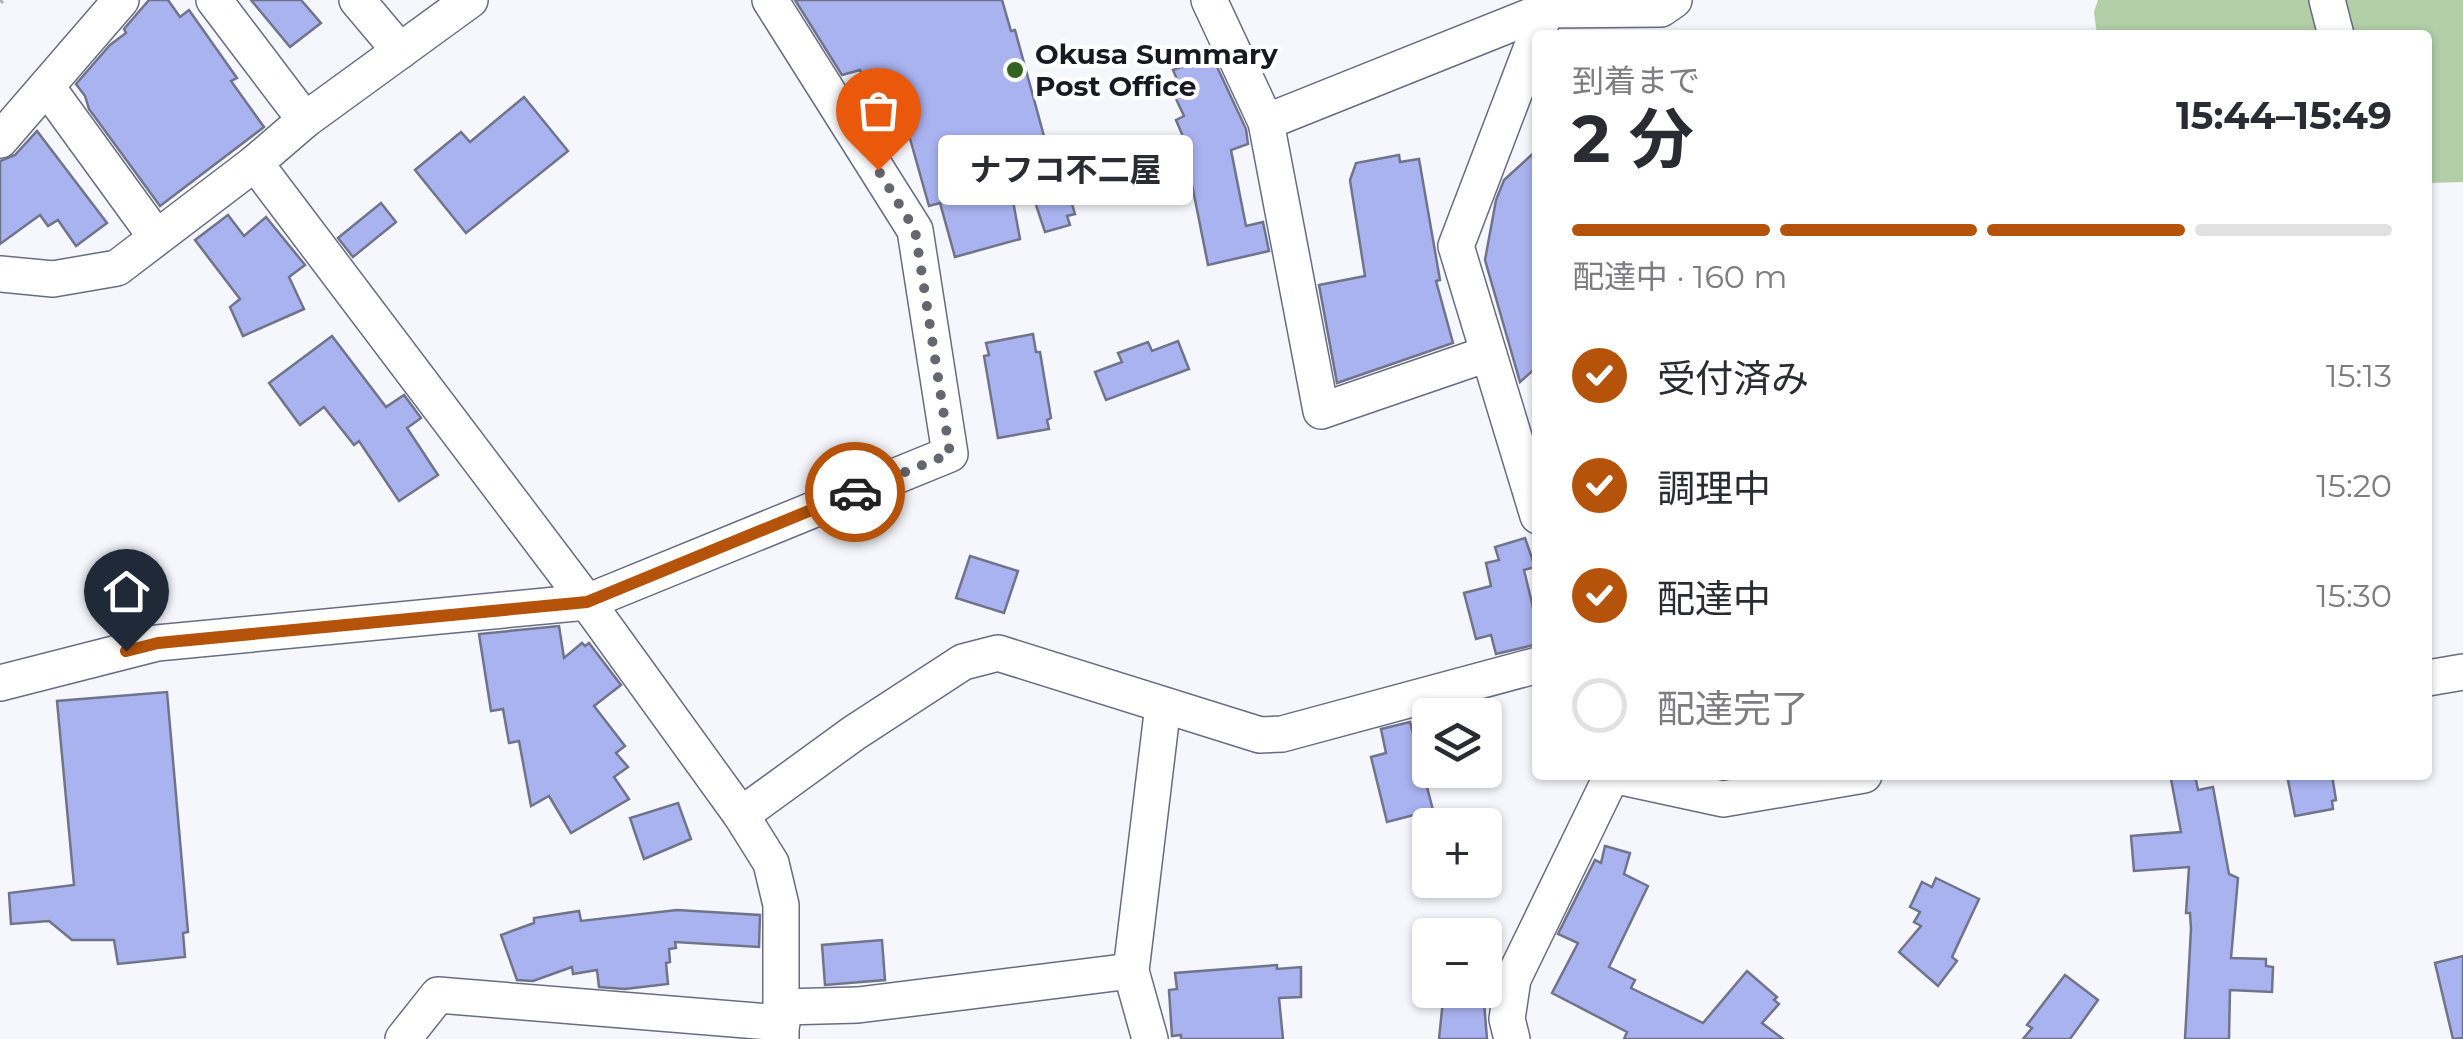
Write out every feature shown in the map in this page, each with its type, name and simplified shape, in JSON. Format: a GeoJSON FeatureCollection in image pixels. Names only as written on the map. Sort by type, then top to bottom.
{"type":"FeatureCollection","features":[{"type":"Feature","properties":{"kind":"street"},"geometry":{"type":"LineString","coordinates":[[0,140],[121,0]]}},
{"type":"Feature","properties":{"kind":"street"},"geometry":{"type":"LineString","coordinates":[[214,0],[305,120]]}},
{"type":"Feature","properties":{"kind":"street"},"geometry":{"type":"LineString","coordinates":[[357,0],[400,51]]}},
{"type":"Feature","properties":{"kind":"street"},"geometry":{"type":"LineString","coordinates":[[0,274],[54,279],[117,268],[255,164],[305,120],[470,0]]}},
{"type":"Feature","properties":{"kind":"street"},"geometry":{"type":"LineString","coordinates":[[0,683],[158,643],[587,602],[950,454],[915,230],[770,0]]}},
{"type":"Feature","properties":{"kind":"street"},"geometry":{"type":"LineString","coordinates":[[1209,0],[1266,122],[1321,411],[1487,354]]}},
{"type":"Feature","properties":{"kind":"street"},"geometry":{"type":"LineString","coordinates":[[1266,122],[1546,5],[1661,9],[1674,0]]}},
{"type":"Feature","properties":{"kind":"street"},"geometry":{"type":"LineString","coordinates":[[2327,0],[2335,30]]}},
{"type":"Feature","properties":{"kind":"street"},"geometry":{"type":"LineString","coordinates":[[1537,30],[1546,5]]}},
{"type":"Feature","properties":{"kind":"street"},"geometry":{"type":"LineString","coordinates":[[1532,42],[1456,246],[1532,497]]}},
{"type":"Feature","properties":{"kind":"street"},"geometry":{"type":"LineString","coordinates":[[47,87],[156,236]]}},
{"type":"Feature","properties":{"kind":"street"},"geometry":{"type":"LineString","coordinates":[[255,164],[587,602],[741,815],[771,863],[781,905],[782,1023]]}},
{"type":"Feature","properties":{"kind":"street"},"geometry":{"type":"LineString","coordinates":[[741,815],[854,733],[963,662],[998,653],[1260,735],[1282,734],[1532,666]]}},
{"type":"Feature","properties":{"kind":"street"},"geometry":{"type":"LineString","coordinates":[[2432,677],[2463,672]]}},
{"type":"Feature","properties":{"kind":"street"},"geometry":{"type":"LineString","coordinates":[[1150,1039],[1130,971],[1163,705]]}},
{"type":"Feature","properties":{"kind":"street"},"geometry":{"type":"LineString","coordinates":[[1512,1039],[1507,1019],[1513,979],[1610,780]]}},
{"type":"Feature","properties":{"kind":"street"},"geometry":{"type":"LineString","coordinates":[[1635,780],[1723,799],[1835,780]]}},
{"type":"Feature","properties":{"kind":"street"},"geometry":{"type":"LineString","coordinates":[[403,1039],[438,995],[782,1023],[858,1005],[1130,971]]}},
{"type":"Feature","properties":{"kind":"green space"},"geometry":{"type":"Polygon","coordinates":[[[2098,0],[2463,0],[2463,182],[2432,183],[2432,30],[2096,30],[2094,12],[2098,0]]]}},
{"type":"Feature","properties":{"kind":"building"},"geometry":{"type":"Polygon","coordinates":[[[149,0],[168,0],[180,17],[189,10],[237,78],[231,81],[264,127],[160,206],[89,109],[76,84],[110,45],[126,33],[124,29],[149,0]]]}},
{"type":"Feature","properties":{"kind":"building"},"geometry":{"type":"Polygon","coordinates":[[[251,0],[301,0],[321,23],[290,47],[251,0]]]}},
{"type":"Feature","properties":{"kind":"building"},"geometry":{"type":"Polygon","coordinates":[[[795,0],[1002,0],[1011,31],[1015,30],[1053,169],[1061,167],[1075,214],[1067,216],[1070,225],[1045,232],[1033,196],[1013,201],[1020,239],[955,257],[940,203],[929,206],[896,89],[873,96],[867,74],[862,75],[860,70],[842,75],[795,0]]]}},
{"type":"Feature","properties":{"kind":"building"},"geometry":{"type":"Polygon","coordinates":[[[1212,56],[1246,129],[1248,144],[1231,150],[1246,226],[1263,222],[1269,251],[1208,265],[1176,120],[1184,116],[1170,86],[1178,82],[1173,70],[1212,56]]]}},
{"type":"Feature","properties":{"kind":"building"},"geometry":{"type":"Polygon","coordinates":[[[524,97],[568,151],[466,233],[415,170],[461,132],[470,142],[524,97]]]}},
{"type":"Feature","properties":{"kind":"building"},"geometry":{"type":"Polygon","coordinates":[[[37,131],[107,223],[76,246],[58,220],[48,226],[40,215],[0,244],[0,161],[15,155],[37,131]]]}},
{"type":"Feature","properties":{"kind":"building"},"geometry":{"type":"Polygon","coordinates":[[[1532,154],[1532,371],[1520,382],[1485,260],[1496,200],[1504,180],[1532,154]]]}},
{"type":"Feature","properties":{"kind":"building"},"geometry":{"type":"Polygon","coordinates":[[[1399,155],[1400,162],[1419,159],[1440,280],[1436,281],[1453,343],[1337,383],[1319,285],[1365,276],[1350,180],[1356,163],[1399,155]]]}},
{"type":"Feature","properties":{"kind":"building"},"geometry":{"type":"Polygon","coordinates":[[[381,203],[396,222],[353,257],[338,238],[381,203]]]}},
{"type":"Feature","properties":{"kind":"building"},"geometry":{"type":"Polygon","coordinates":[[[228,215],[244,236],[266,217],[305,265],[289,277],[304,309],[243,336],[230,307],[240,299],[195,240],[228,215]]]}},
{"type":"Feature","properties":{"kind":"building"},"geometry":{"type":"Polygon","coordinates":[[[1033,334],[1036,352],[1040,352],[1051,418],[1047,420],[1049,429],[998,438],[984,356],[989,355],[986,343],[1033,334]]]}},
{"type":"Feature","properties":{"kind":"building"},"geometry":{"type":"Polygon","coordinates":[[[332,336],[386,407],[404,395],[421,418],[407,428],[438,475],[399,501],[359,441],[354,445],[324,407],[300,425],[269,383],[332,336]]]}},
{"type":"Feature","properties":{"kind":"building"},"geometry":{"type":"Polygon","coordinates":[[[1178,341],[1189,369],[1106,400],[1095,372],[1122,362],[1118,353],[1148,342],[1152,351],[1178,341]]]}},
{"type":"Feature","properties":{"kind":"building"},"geometry":{"type":"Polygon","coordinates":[[[1525,538],[1532,558],[1532,568],[1524,570],[1532,603],[1532,645],[1496,654],[1491,635],[1476,639],[1464,593],[1491,586],[1486,563],[1499,560],[1495,547],[1525,538]]]}},
{"type":"Feature","properties":{"kind":"building"},"geometry":{"type":"Polygon","coordinates":[[[970,556],[1018,571],[1004,613],[956,598],[970,556]]]}},
{"type":"Feature","properties":{"kind":"building"},"geometry":{"type":"Polygon","coordinates":[[[559,626],[564,658],[582,643],[589,643],[621,685],[594,706],[625,746],[616,753],[628,767],[614,777],[629,799],[571,833],[549,796],[531,806],[519,741],[509,743],[503,709],[491,711],[479,634],[559,626]]]}},
{"type":"Feature","properties":{"kind":"building"},"geometry":{"type":"Polygon","coordinates":[[[167,692],[188,932],[183,933],[185,957],[118,964],[114,940],[72,940],[49,921],[11,924],[9,893],[74,885],[57,701],[167,692]]]}},
{"type":"Feature","properties":{"kind":"building"},"geometry":{"type":"Polygon","coordinates":[[[1410,722],[1412,788],[1427,788],[1432,808],[1412,808],[1412,815],[1387,822],[1371,757],[1386,753],[1381,729],[1410,722]]]}},
{"type":"Feature","properties":{"kind":"building"},"geometry":{"type":"Polygon","coordinates":[[[2171,780],[2196,780],[2198,790],[2213,787],[2229,874],[2238,878],[2231,958],[2266,959],[2266,966],[2273,967],[2272,992],[2230,990],[2229,1039],[2185,1039],[2191,929],[2190,913],[2186,913],[2189,867],[2134,871],[2131,836],[2181,832],[2171,780]]]}},
{"type":"Feature","properties":{"kind":"building"},"geometry":{"type":"Polygon","coordinates":[[[2288,780],[2333,780],[2336,800],[2332,801],[2333,809],[2295,816],[2288,780]]]}},
{"type":"Feature","properties":{"kind":"building"},"geometry":{"type":"Polygon","coordinates":[[[678,803],[691,839],[644,859],[630,818],[678,803]]]}},
{"type":"Feature","properties":{"kind":"building"},"geometry":{"type":"Polygon","coordinates":[[[1605,846],[1630,853],[1624,874],[1648,886],[1609,967],[1635,980],[1631,988],[1703,1023],[1747,971],[1777,997],[1774,1000],[1779,1004],[1762,1023],[1783,1039],[1624,1039],[1627,1032],[1552,993],[1578,943],[1558,934],[1595,860],[1601,863],[1605,846]]]}},
{"type":"Feature","properties":{"kind":"building"},"geometry":{"type":"Polygon","coordinates":[[[1936,878],[1979,899],[1952,957],[1957,961],[1938,986],[1899,952],[1921,926],[1914,922],[1920,912],[1910,907],[1922,882],[1932,887],[1936,878]]]}},
{"type":"Feature","properties":{"kind":"building"},"geometry":{"type":"Polygon","coordinates":[[[677,910],[760,915],[759,947],[675,942],[676,948],[669,949],[670,962],[666,963],[668,984],[625,989],[599,987],[597,970],[573,974],[572,967],[533,981],[517,980],[501,935],[534,923],[534,918],[579,911],[581,921],[677,910]]]}},
{"type":"Feature","properties":{"kind":"building"},"geometry":{"type":"Polygon","coordinates":[[[882,940],[885,980],[825,985],[822,945],[882,940]]]}},
{"type":"Feature","properties":{"kind":"building"},"geometry":{"type":"Polygon","coordinates":[[[2463,956],[2463,1038],[2453,1039],[2435,963],[2463,956]]]}},
{"type":"Feature","properties":{"kind":"building"},"geometry":{"type":"Polygon","coordinates":[[[1277,965],[1277,969],[1301,967],[1301,997],[1279,998],[1283,1039],[1172,1036],[1169,990],[1177,989],[1175,973],[1277,965]]]}},
{"type":"Feature","properties":{"kind":"building"},"geometry":{"type":"Polygon","coordinates":[[[2065,975],[2098,1000],[2070,1039],[2023,1039],[2032,1028],[2027,1025],[2065,975]]]}},
{"type":"Feature","properties":{"kind":"building"},"geometry":{"type":"Polygon","coordinates":[[[1442,1008],[1484,1008],[1487,1039],[1439,1039],[1442,1008]]]}},
{"type":"Feature","properties":{"kind":"way so far"},"geometry":{"type":"LineString","coordinates":[[855,492],[950,454],[915,230],[878,170]]}},
{"type":"Feature","properties":{"kind":"place","name":"Okusa Summary Post Office"},"geometry":{"type":"Point","coordinates":[1015,70]}},
{"type":"Feature","properties":{"kind":"place","name":"ナフコ不二屋"},"geometry":{"type":"Point","coordinates":[878,170]}},
{"type":"Feature","properties":{"kind":"route"},"geometry":{"type":"LineString","coordinates":[[126,651],[158,643],[587,602],[855,492]]}}]}
